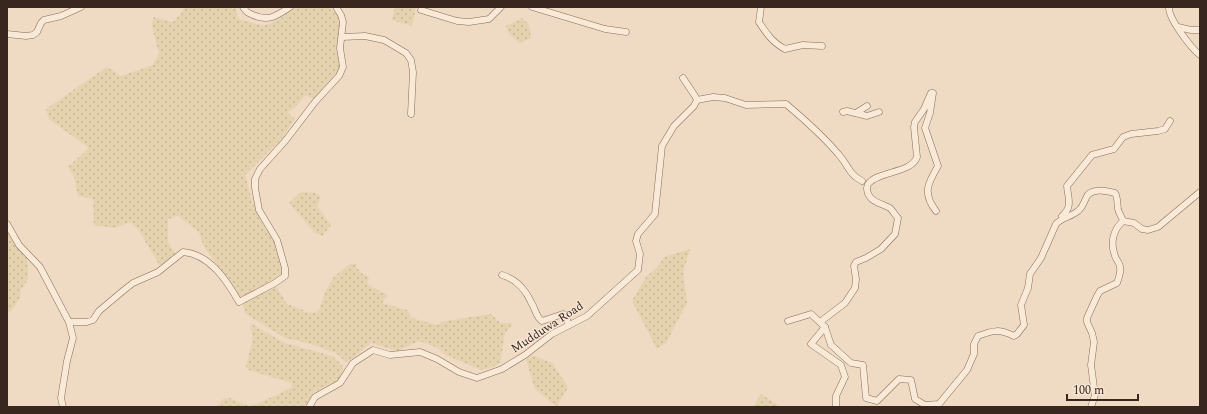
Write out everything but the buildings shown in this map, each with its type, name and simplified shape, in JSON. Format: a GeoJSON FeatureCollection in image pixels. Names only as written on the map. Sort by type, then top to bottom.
{"type":"FeatureCollection","features":[{"type":"Feature","properties":{"kind":"street"},"geometry":{"type":"LineString","coordinates":[[7,34],[26,36],[33,35],[37,32],[41,22],[44,20],[61,16],[81,7]]}},
{"type":"Feature","properties":{"kind":"street"},"geometry":{"type":"LineString","coordinates":[[243,7],[246,12],[260,18],[269,18],[278,15],[290,7]]}},
{"type":"Feature","properties":{"kind":"street"},"geometry":{"type":"LineString","coordinates":[[69,322],[86,322],[93,320],[99,311],[133,283],[158,272],[183,252],[197,255],[214,267],[228,282],[239,302],[285,276],[285,268],[277,240],[259,210],[255,179],[260,169],[286,140],[315,102],[339,76],[343,67],[340,48],[343,22],[336,7]]}},
{"type":"Feature","properties":{"kind":"street"},"geometry":{"type":"LineString","coordinates":[[421,10],[457,21],[469,22],[489,19],[501,7]]}},
{"type":"Feature","properties":{"kind":"street"},"geometry":{"type":"LineString","coordinates":[[532,7],[605,29],[626,32]]}},
{"type":"Feature","properties":{"kind":"street"},"geometry":{"type":"LineString","coordinates":[[761,7],[759,22],[768,36],[778,46],[785,49],[803,45],[822,46]]}},
{"type":"Feature","properties":{"kind":"street"},"geometry":{"type":"LineString","coordinates":[[1169,7],[1168,12],[1200,55]]}},
{"type":"Feature","properties":{"kind":"street"},"geometry":{"type":"LineString","coordinates":[[1178,27],[1191,30],[1200,30]]}},
{"type":"Feature","properties":{"kind":"street"},"geometry":{"type":"LineString","coordinates":[[342,37],[365,36],[384,40],[406,53],[411,60],[413,72],[411,114]]}},
{"type":"Feature","properties":{"kind":"street"},"geometry":{"type":"LineString","coordinates":[[683,78],[697,100],[714,97],[725,98],[746,105],[786,104],[806,120],[841,157],[853,176],[862,181]]}},
{"type":"Feature","properties":{"kind":"street"},"geometry":{"type":"LineString","coordinates":[[820,322],[845,303],[854,288],[856,280],[854,266],[856,262],[881,249],[895,234],[898,218],[891,209],[872,200],[868,195],[868,184],[879,177],[906,167],[916,160],[918,156],[914,127],[915,122],[924,109],[931,93],[933,92],[930,113],[925,128],[938,166],[929,181],[927,190],[930,204],[936,211]]}},
{"type":"Feature","properties":{"kind":"street","name":"Mudduwa Road"},"geometry":{"type":"LineString","coordinates":[[309,407],[315,397],[340,383],[353,362],[373,350],[390,356],[420,352],[459,372],[477,378],[502,369],[525,355],[552,334],[587,316],[638,270],[640,254],[636,241],[638,234],[655,214],[662,146],[674,126],[694,106],[697,100]]}},
{"type":"Feature","properties":{"kind":"street"},"geometry":{"type":"LineString","coordinates":[[856,114],[868,106]]}},
{"type":"Feature","properties":{"kind":"street"},"geometry":{"type":"LineString","coordinates":[[843,112],[867,116],[879,112]]}},
{"type":"Feature","properties":{"kind":"street"},"geometry":{"type":"LineString","coordinates":[[788,320],[812,314],[825,327],[831,345],[851,363],[863,365],[866,398],[877,401],[899,379],[911,380],[915,399],[925,405],[939,404],[967,370],[974,354],[974,344],[978,336],[1002,330],[1014,336],[1024,325],[1021,305],[1028,288],[1030,274],[1041,258],[1056,224],[1060,220],[1059,218],[1068,211],[1070,206],[1067,186],[1092,155],[1114,149],[1122,137],[1131,134],[1165,129],[1170,121]]}},
{"type":"Feature","properties":{"kind":"street"},"geometry":{"type":"LineString","coordinates":[[1060,220],[1078,212],[1084,203],[1086,196],[1102,190],[1115,193],[1117,197],[1118,211],[1123,221]]}},
{"type":"Feature","properties":{"kind":"street"},"geometry":{"type":"LineString","coordinates":[[1123,221],[1134,223],[1142,230],[1158,227],[1200,192]]}},
{"type":"Feature","properties":{"kind":"street"},"geometry":{"type":"LineString","coordinates":[[1092,407],[1095,395],[1091,365],[1094,342],[1087,318],[1100,291],[1117,283],[1120,276],[1120,266],[1114,256],[1112,241],[1117,227],[1123,221]]}},
{"type":"Feature","properties":{"kind":"street"},"geometry":{"type":"LineString","coordinates":[[7,224],[19,245],[40,267],[69,322],[73,338],[67,360],[61,398],[63,407]]}},
{"type":"Feature","properties":{"kind":"street"},"geometry":{"type":"LineString","coordinates":[[502,274],[508,276],[519,284],[531,301],[542,321],[563,314],[565,315],[569,325]]}},
{"type":"Feature","properties":{"kind":"street"},"geometry":{"type":"LineString","coordinates":[[825,327],[811,344],[841,364],[845,377],[836,396],[836,407]]}},
{"type":"Feature","properties":{"kind":"shaded area"},"geometry":{"type":"Polygon","coordinates":[[[184,7],[236,7],[238,19],[264,26],[281,18],[295,7],[328,7],[338,15],[341,31],[338,44],[340,63],[339,70],[314,99],[305,95],[295,108],[287,112],[295,119],[283,137],[245,175],[253,204],[263,225],[274,239],[286,275],[241,299],[203,245],[199,232],[178,216],[168,219],[168,242],[177,256],[160,266],[138,229],[130,222],[115,228],[94,225],[93,199],[78,196],[74,176],[68,167],[89,148],[49,119],[46,109],[107,67],[121,76],[153,65],[159,53],[153,31],[152,23],[154,17],[173,22],[181,14],[184,7]]]}},
{"type":"Feature","properties":{"kind":"shaded area"},"geometry":{"type":"Polygon","coordinates":[[[395,7],[416,7],[412,26],[392,20],[395,7]]]}},
{"type":"Feature","properties":{"kind":"shaded area"},"geometry":{"type":"Polygon","coordinates":[[[522,18],[529,25],[531,38],[519,43],[509,34],[506,26],[522,18]]]}},
{"type":"Feature","properties":{"kind":"shaded area"},"geometry":{"type":"Polygon","coordinates":[[[301,192],[316,193],[321,197],[317,206],[331,225],[322,236],[315,233],[289,203],[301,192]]]}},
{"type":"Feature","properties":{"kind":"shaded area"},"geometry":{"type":"Polygon","coordinates":[[[7,231],[11,239],[27,259],[28,279],[21,290],[20,298],[11,311],[7,314],[7,231]]]}},
{"type":"Feature","properties":{"kind":"shaded area"},"geometry":{"type":"Polygon","coordinates":[[[690,249],[683,272],[687,303],[666,343],[657,349],[632,301],[646,277],[657,268],[664,257],[690,249]]]}},
{"type":"Feature","properties":{"kind":"shaded area"},"geometry":{"type":"Polygon","coordinates":[[[350,264],[357,264],[356,267],[361,273],[369,277],[367,284],[387,295],[382,303],[407,310],[412,318],[437,325],[445,321],[491,314],[500,323],[511,323],[512,325],[505,333],[500,363],[481,370],[446,355],[436,347],[419,341],[397,351],[371,343],[346,362],[336,353],[308,343],[285,338],[246,314],[242,303],[275,285],[287,304],[303,310],[304,312],[315,313],[319,310],[326,290],[334,277],[350,264]]]}},
{"type":"Feature","properties":{"kind":"shaded area"},"geometry":{"type":"Polygon","coordinates":[[[252,324],[285,343],[332,356],[341,364],[343,368],[340,379],[314,392],[304,407],[216,407],[223,399],[230,398],[249,406],[255,405],[291,388],[292,383],[248,370],[246,366],[253,339],[250,326],[252,324]]]}},
{"type":"Feature","properties":{"kind":"shaded area"},"geometry":{"type":"Polygon","coordinates":[[[532,355],[552,363],[568,387],[557,407],[535,389],[526,359],[532,355]]]}},
{"type":"Feature","properties":{"kind":"shaded area"},"geometry":{"type":"Polygon","coordinates":[[[761,394],[778,405],[780,407],[753,407],[761,394]]]}}]}
